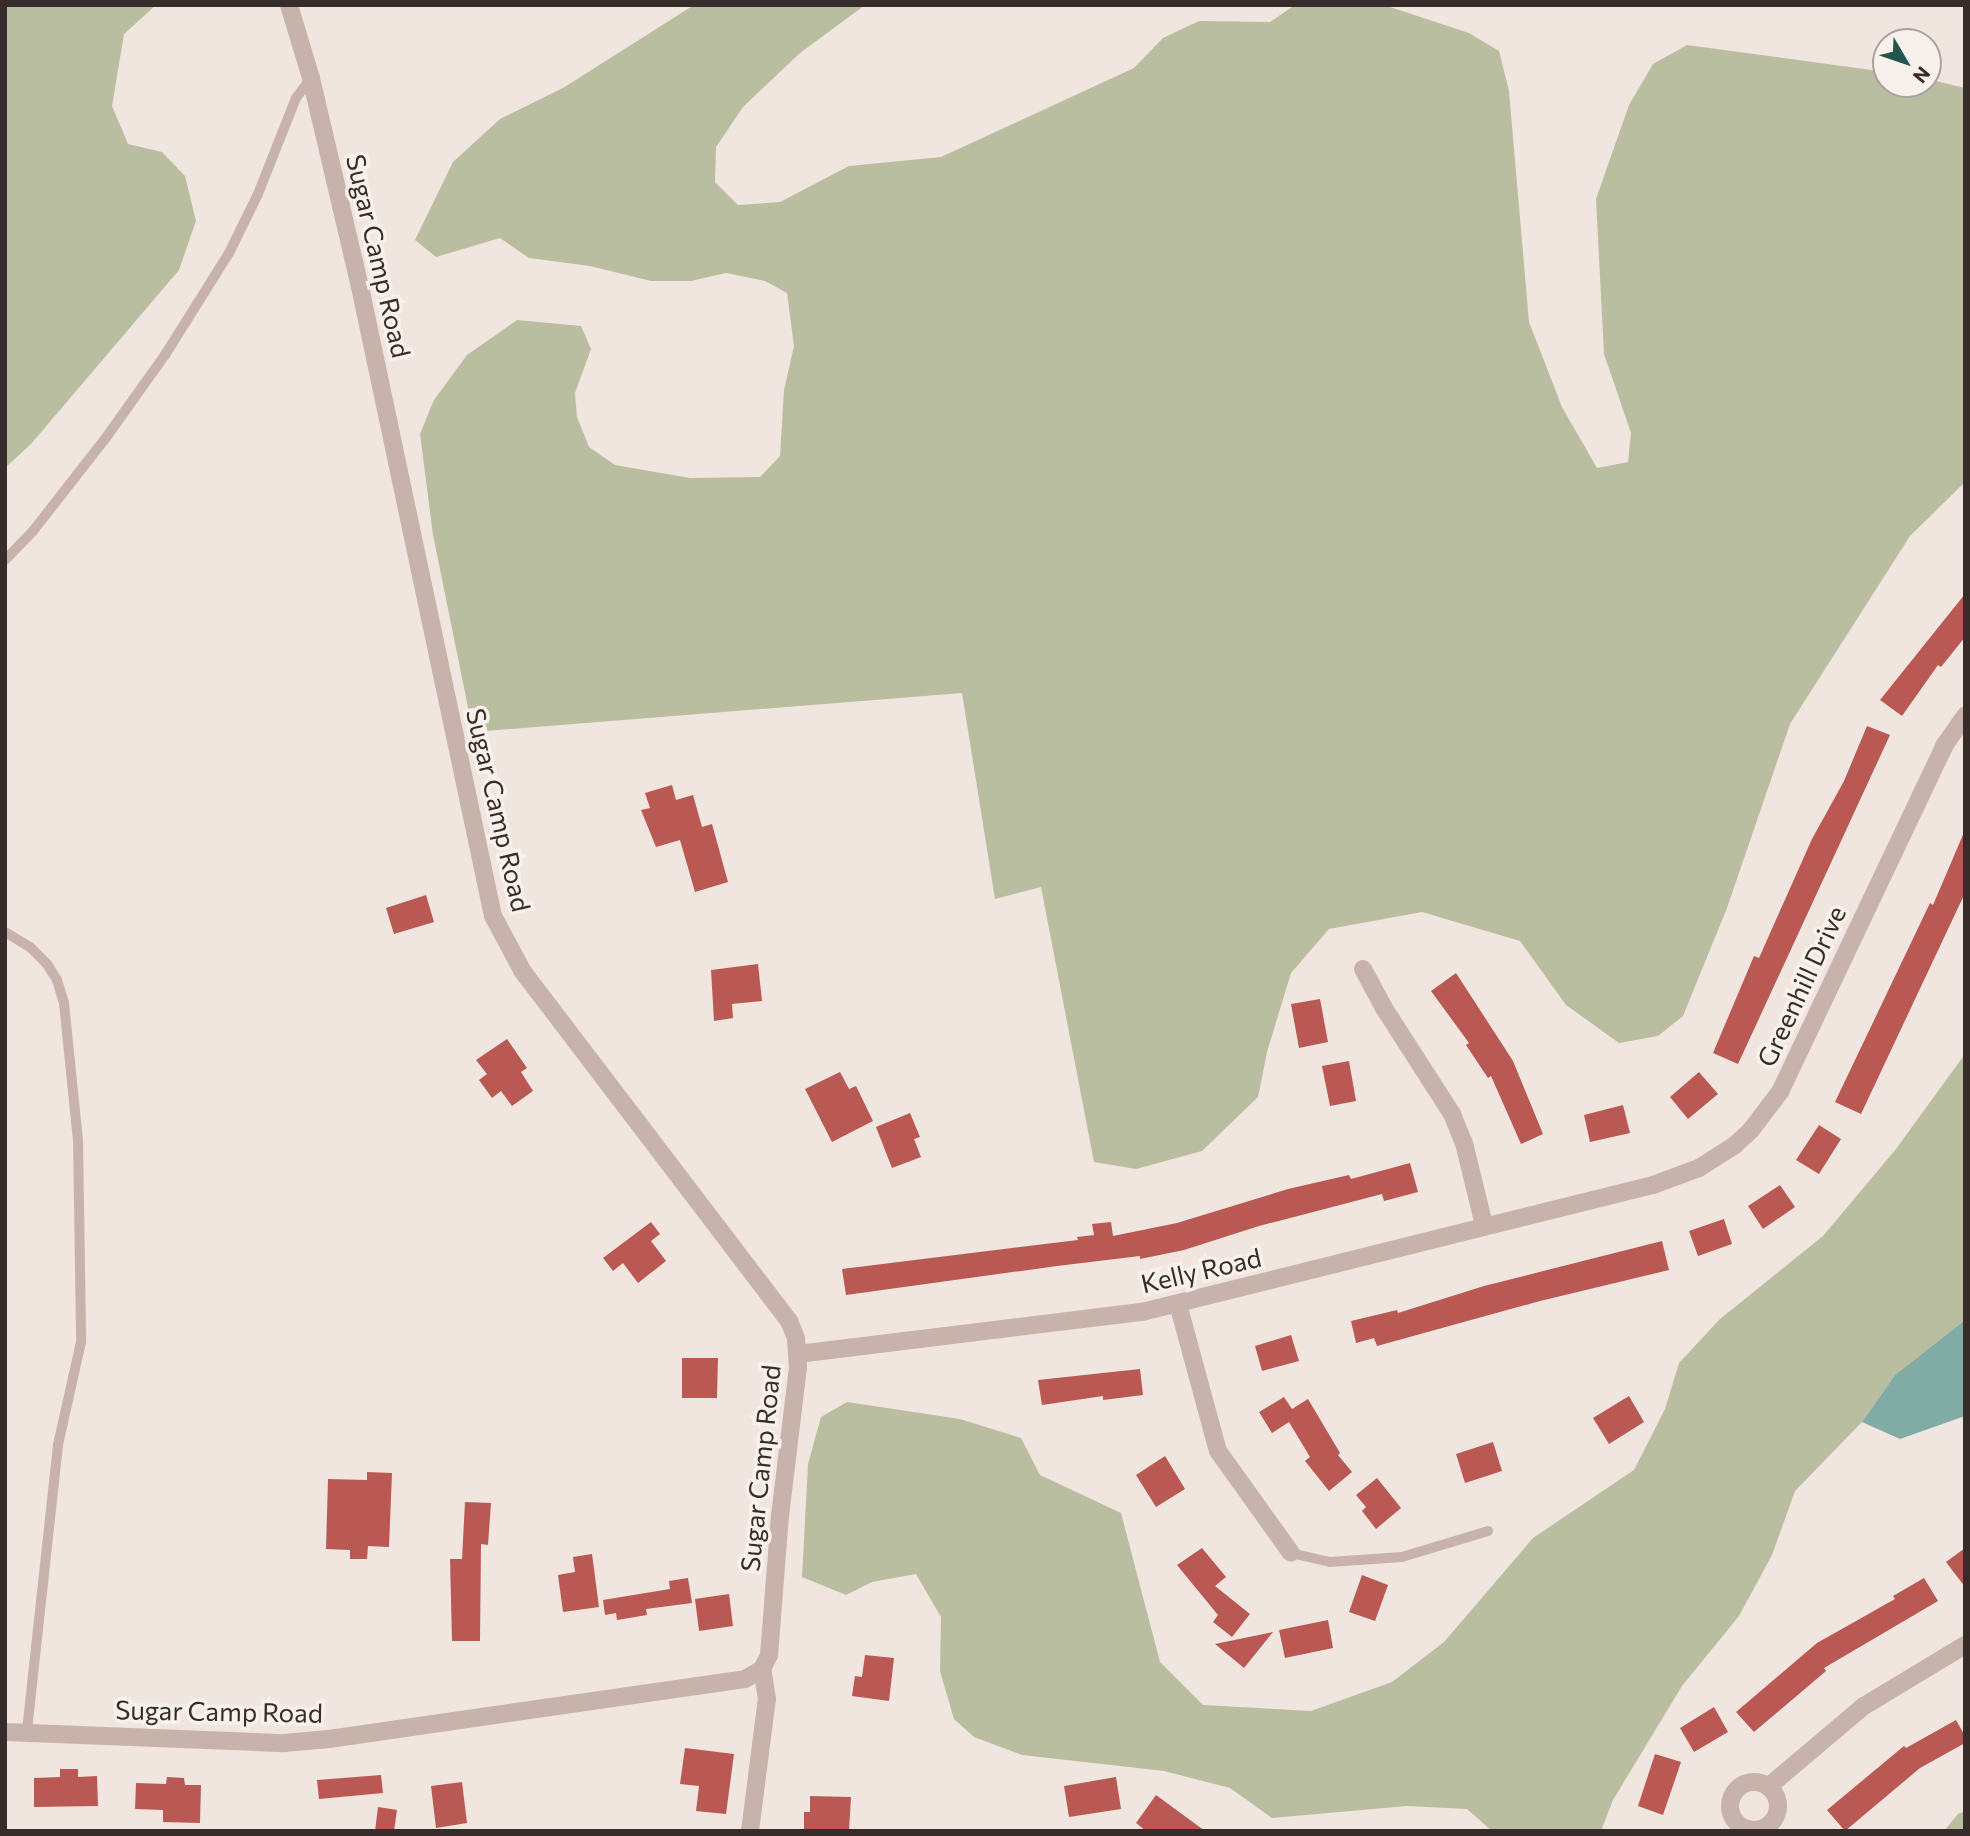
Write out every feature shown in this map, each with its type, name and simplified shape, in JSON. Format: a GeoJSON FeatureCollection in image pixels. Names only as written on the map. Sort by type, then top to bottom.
{"type":"FeatureCollection","features":[{"type":"Feature","properties":{"kind":"street","name":"Sugar Camp Road"},"geometry":{"type":"LineString","coordinates":[[5,1732],[284,1743],[329,1740],[745,1679],[762,1669],[769,1655],[798,1354],[789,1321],[522,970],[493,916],[363,300],[312,78],[289,5]]}},
{"type":"Feature","properties":{"kind":"street","name":"Greenhill Drive"},"geometry":{"type":"LineString","coordinates":[[1607,1196],[1653,1185],[1699,1168],[1735,1145],[1751,1130],[1780,1092],[1944,747],[1965,716]]}},
{"type":"Feature","properties":{"kind":"street"},"geometry":{"type":"LineString","coordinates":[[1363,969],[1384,1008],[1452,1114],[1464,1143],[1484,1224]]}},
{"type":"Feature","properties":{"kind":"street","name":"Kelly Road"},"geometry":{"type":"LineString","coordinates":[[798,1354],[1142,1312],[1484,1224],[1607,1196]]}},
{"type":"Feature","properties":{"kind":"street"},"geometry":{"type":"LineString","coordinates":[[1178,1304],[1218,1451],[1291,1553]]}},
{"type":"Feature","properties":{"kind":"street"},"geometry":{"type":"LineString","coordinates":[[1769,1787],[1864,1706],[1965,1645]]}},
{"type":"Feature","properties":{"kind":"street","name":"Sugar Camp Road"},"geometry":{"type":"LineString","coordinates":[[750,1831],[767,1699],[762,1669]]}},
{"type":"Feature","properties":{"kind":"lane"},"geometry":{"type":"LineString","coordinates":[[5,560],[33,531],[106,439],[172,344],[229,253],[258,194],[296,98],[312,78]]}},
{"type":"Feature","properties":{"kind":"lane"},"geometry":{"type":"LineString","coordinates":[[5,932],[30,947],[47,964],[57,980],[64,1003],[78,1140],[81,1342],[58,1445],[27,1732]]}},
{"type":"Feature","properties":{"kind":"lane"},"geometry":{"type":"LineString","coordinates":[[1291,1553],[1330,1562],[1402,1557],[1488,1531]]}},
{"type":"Feature","properties":{"kind":"green space"},"geometry":{"type":"Polygon","coordinates":[[[5,5],[156,5],[124,34],[112,106],[128,144],[162,152],[185,176],[196,221],[179,270],[31,444],[5,468],[5,5]]]}},
{"type":"Feature","properties":{"kind":"green space"},"geometry":{"type":"Polygon","coordinates":[[[694,5],[865,5],[800,53],[743,107],[716,147],[715,182],[738,205],[780,202],[849,166],[941,157],[1134,68],[1163,38],[1199,21],[1270,22],[1295,5],[1384,5],[1469,33],[1499,51],[1509,91],[1529,322],[1562,407],[1597,468],[1628,462],[1631,433],[1604,354],[1596,199],[1629,105],[1653,64],[1687,45],[1872,70],[1872,98],[1942,98],[1942,82],[1965,88],[1965,482],[1910,536],[1790,724],[1727,908],[1683,1016],[1658,1036],[1619,1043],[1566,1005],[1520,941],[1422,912],[1329,929],[1291,973],[1267,1052],[1258,1097],[1202,1151],[1136,1169],[1094,1162],[1041,887],[995,899],[962,693],[473,732],[433,535],[420,434],[434,400],[467,355],[517,320],[581,326],[591,349],[575,393],[577,417],[589,447],[615,465],[690,478],[760,477],[780,456],[784,390],[794,346],[787,293],[765,281],[726,273],[691,281],[651,281],[590,266],[529,258],[500,238],[436,257],[415,240],[453,162],[500,119],[563,88],[694,5]]]}},
{"type":"Feature","properties":{"kind":"green space"},"geometry":{"type":"Polygon","coordinates":[[[1965,1054],[1965,1320],[1895,1375],[1862,1422],[1795,1491],[1772,1555],[1739,1616],[1682,1686],[1613,1800],[1601,1831],[1492,1831],[1467,1809],[1407,1806],[1272,1818],[1230,1788],[1164,1771],[1022,1755],[974,1737],[954,1719],[940,1671],[941,1617],[916,1574],[872,1582],[846,1595],[802,1577],[808,1464],[821,1417],[847,1402],[960,1419],[1021,1438],[1040,1475],[1121,1513],[1160,1662],[1203,1705],[1311,1711],[1392,1682],[1444,1642],[1533,1538],[1634,1470],[1665,1409],[1679,1363],[1720,1319],[1823,1236],[1896,1149],[1965,1054]]]}},
{"type":"Feature","properties":{"kind":"green space"},"geometry":{"type":"Polygon","coordinates":[[[1965,1811],[1965,1831],[1944,1831],[1958,1814],[1965,1811]]]}},
{"type":"Feature","properties":{"kind":"water"},"geometry":{"type":"Polygon","coordinates":[[[1965,1320],[1965,1416],[1900,1439],[1862,1422],[1895,1375],[1965,1320]]]}},
{"type":"Feature","properties":{"kind":"building"},"geometry":{"type":"Polygon","coordinates":[[[1965,594],[1965,637],[1941,667],[1938,665],[1902,716],[1880,700],[1965,594]]]}},
{"type":"Feature","properties":{"kind":"building"},"geometry":{"type":"Polygon","coordinates":[[[1867,726],[1890,735],[1738,1064],[1713,1053],[1754,956],[1759,958],[1812,839],[1844,781],[1867,726]]]}},
{"type":"Feature","properties":{"kind":"building"},"geometry":{"type":"Polygon","coordinates":[[[672,785],[676,800],[693,795],[702,827],[712,824],[728,882],[695,892],[680,840],[656,847],[641,810],[650,808],[645,793],[672,785]]]}},
{"type":"Feature","properties":{"kind":"building"},"geometry":{"type":"Polygon","coordinates":[[[1965,830],[1965,893],[1861,1114],[1835,1102],[1930,903],[1933,905],[1965,830]]]}},
{"type":"Feature","properties":{"kind":"building"},"geometry":{"type":"Polygon","coordinates":[[[426,895],[434,922],[394,934],[386,908],[426,895]]]}},
{"type":"Feature","properties":{"kind":"building"},"geometry":{"type":"Polygon","coordinates":[[[758,964],[762,1001],[732,1004],[733,1018],[714,1021],[711,970],[758,964]]]}},
{"type":"Feature","properties":{"kind":"building"},"geometry":{"type":"Polygon","coordinates":[[[1456,973],[1513,1061],[1543,1134],[1521,1144],[1491,1076],[1488,1078],[1466,1045],[1469,1043],[1431,991],[1456,973]]]}},
{"type":"Feature","properties":{"kind":"building"},"geometry":{"type":"Polygon","coordinates":[[[1320,999],[1328,1042],[1299,1048],[1291,1004],[1320,999]]]}},
{"type":"Feature","properties":{"kind":"building"},"geometry":{"type":"Polygon","coordinates":[[[507,1039],[527,1068],[521,1072],[533,1091],[512,1106],[501,1091],[492,1098],[479,1080],[487,1074],[476,1060],[507,1039]]]}},
{"type":"Feature","properties":{"kind":"building"},"geometry":{"type":"Polygon","coordinates":[[[1349,1061],[1356,1101],[1330,1106],[1322,1066],[1349,1061]]]}},
{"type":"Feature","properties":{"kind":"building"},"geometry":{"type":"Polygon","coordinates":[[[840,1072],[849,1089],[856,1086],[873,1121],[832,1142],[805,1089],[840,1072]]]}},
{"type":"Feature","properties":{"kind":"building"},"geometry":{"type":"Polygon","coordinates":[[[1699,1072],[1718,1094],[1688,1119],[1670,1097],[1699,1072]]]}},
{"type":"Feature","properties":{"kind":"building"},"geometry":{"type":"Polygon","coordinates":[[[1623,1105],[1630,1133],[1590,1142],[1584,1115],[1623,1105]]]}},
{"type":"Feature","properties":{"kind":"building"},"geometry":{"type":"Polygon","coordinates":[[[910,1113],[920,1137],[914,1139],[921,1157],[892,1168],[876,1127],[910,1113]]]}},
{"type":"Feature","properties":{"kind":"building"},"geometry":{"type":"Polygon","coordinates":[[[1819,1125],[1841,1139],[1819,1174],[1796,1160],[1819,1125]]]}},
{"type":"Feature","properties":{"kind":"building"},"geometry":{"type":"Polygon","coordinates":[[[1410,1163],[1418,1192],[1384,1201],[1382,1194],[1259,1226],[1184,1250],[1140,1259],[1140,1256],[1057,1266],[846,1295],[842,1269],[1078,1240],[1077,1237],[1094,1235],[1092,1224],[1111,1222],[1113,1236],[1177,1223],[1288,1189],[1349,1175],[1351,1179],[1410,1163]]]}},
{"type":"Feature","properties":{"kind":"building"},"geometry":{"type":"Polygon","coordinates":[[[1780,1185],[1795,1207],[1763,1229],[1748,1206],[1780,1185]]]}},
{"type":"Feature","properties":{"kind":"building"},"geometry":{"type":"Polygon","coordinates":[[[1724,1219],[1732,1244],[1698,1256],[1689,1231],[1724,1219]]]}},
{"type":"Feature","properties":{"kind":"building"},"geometry":{"type":"Polygon","coordinates":[[[651,1222],[660,1234],[651,1241],[666,1261],[638,1283],[623,1263],[613,1271],[603,1258],[651,1222]]]}},
{"type":"Feature","properties":{"kind":"building"},"geometry":{"type":"Polygon","coordinates":[[[1662,1241],[1669,1270],[1540,1301],[1377,1346],[1374,1338],[1356,1343],[1351,1321],[1397,1310],[1398,1313],[1484,1286],[1662,1241]]]}},
{"type":"Feature","properties":{"kind":"building"},"geometry":{"type":"Polygon","coordinates":[[[1291,1335],[1299,1361],[1262,1371],[1255,1346],[1291,1335]]]}},
{"type":"Feature","properties":{"kind":"building"},"geometry":{"type":"Polygon","coordinates":[[[682,1358],[718,1358],[717,1398],[682,1398],[682,1358]]]}},
{"type":"Feature","properties":{"kind":"building"},"geometry":{"type":"Polygon","coordinates":[[[1140,1369],[1143,1395],[1103,1400],[1103,1396],[1042,1405],[1038,1380],[1140,1369]]]}},
{"type":"Feature","properties":{"kind":"building"},"geometry":{"type":"Polygon","coordinates":[[[1629,1396],[1644,1422],[1609,1444],[1593,1418],[1629,1396]]]}},
{"type":"Feature","properties":{"kind":"building"},"geometry":{"type":"Polygon","coordinates":[[[1284,1397],[1292,1409],[1308,1399],[1340,1453],[1338,1455],[1352,1472],[1329,1491],[1305,1461],[1310,1457],[1289,1422],[1272,1433],[1259,1412],[1284,1397]]]}},
{"type":"Feature","properties":{"kind":"building"},"geometry":{"type":"Polygon","coordinates":[[[1493,1442],[1502,1471],[1465,1483],[1456,1454],[1493,1442]]]}},
{"type":"Feature","properties":{"kind":"building"},"geometry":{"type":"Polygon","coordinates":[[[1165,1456],[1185,1489],[1156,1507],[1136,1475],[1165,1456]]]}},
{"type":"Feature","properties":{"kind":"building"},"geometry":{"type":"Polygon","coordinates":[[[367,1472],[392,1473],[389,1547],[368,1546],[367,1559],[350,1559],[350,1550],[326,1549],[328,1479],[367,1480],[367,1472]]]}},
{"type":"Feature","properties":{"kind":"building"},"geometry":{"type":"Polygon","coordinates":[[[1377,1478],[1401,1508],[1376,1529],[1362,1511],[1366,1507],[1356,1495],[1377,1478]]]}},
{"type":"Feature","properties":{"kind":"building"},"geometry":{"type":"Polygon","coordinates":[[[465,1502],[491,1503],[488,1545],[481,1544],[480,1641],[452,1641],[450,1559],[462,1559],[465,1502]]]}},
{"type":"Feature","properties":{"kind":"building"},"geometry":{"type":"Polygon","coordinates":[[[1202,1548],[1226,1577],[1215,1586],[1250,1614],[1232,1637],[1213,1622],[1218,1615],[1177,1565],[1202,1548]]]}},
{"type":"Feature","properties":{"kind":"building"},"geometry":{"type":"Polygon","coordinates":[[[1965,1548],[1965,1587],[1946,1562],[1965,1548]]]}},
{"type":"Feature","properties":{"kind":"building"},"geometry":{"type":"Polygon","coordinates":[[[592,1554],[599,1607],[563,1612],[558,1575],[575,1572],[573,1557],[592,1554]]]}},
{"type":"Feature","properties":{"kind":"building"},"geometry":{"type":"Polygon","coordinates":[[[1362,1575],[1388,1585],[1375,1621],[1349,1612],[1362,1575]]]}},
{"type":"Feature","properties":{"kind":"building"},"geometry":{"type":"Polygon","coordinates":[[[688,1578],[692,1603],[646,1609],[647,1615],[617,1620],[616,1613],[605,1615],[603,1600],[670,1589],[669,1581],[688,1578]]]}},
{"type":"Feature","properties":{"kind":"building"},"geometry":{"type":"Polygon","coordinates":[[[1924,1578],[1938,1601],[1824,1668],[1826,1671],[1754,1732],[1736,1712],[1817,1643],[1895,1599],[1893,1596],[1924,1578]]]}},
{"type":"Feature","properties":{"kind":"building"},"geometry":{"type":"Polygon","coordinates":[[[729,1594],[733,1626],[699,1631],[695,1599],[729,1594]]]}},
{"type":"Feature","properties":{"kind":"building"},"geometry":{"type":"Polygon","coordinates":[[[1328,1620],[1333,1648],[1285,1658],[1279,1630],[1328,1620]]]}},
{"type":"Feature","properties":{"kind":"building"},"geometry":{"type":"Polygon","coordinates":[[[1273,1632],[1244,1668],[1215,1644],[1273,1632]]]}},
{"type":"Feature","properties":{"kind":"building"},"geometry":{"type":"Polygon","coordinates":[[[865,1655],[894,1658],[889,1701],[852,1696],[855,1676],[862,1677],[865,1655]]]}},
{"type":"Feature","properties":{"kind":"building"},"geometry":{"type":"Polygon","coordinates":[[[1714,1707],[1728,1732],[1694,1752],[1680,1728],[1714,1707]]]}},
{"type":"Feature","properties":{"kind":"building"},"geometry":{"type":"Polygon","coordinates":[[[1956,1720],[1965,1736],[1965,1743],[1920,1768],[1845,1831],[1827,1810],[1904,1746],[1906,1748],[1956,1720]]]}},
{"type":"Feature","properties":{"kind":"building"},"geometry":{"type":"Polygon","coordinates":[[[685,1748],[734,1754],[726,1814],[696,1811],[699,1786],[680,1784],[685,1748]]]}},
{"type":"Feature","properties":{"kind":"building"},"geometry":{"type":"Polygon","coordinates":[[[1655,1754],[1681,1762],[1663,1815],[1638,1806],[1655,1754]]]}},
{"type":"Feature","properties":{"kind":"building"},"geometry":{"type":"Polygon","coordinates":[[[60,1769],[78,1769],[78,1777],[97,1776],[98,1806],[34,1807],[34,1778],[60,1777],[60,1769]]]}},
{"type":"Feature","properties":{"kind":"building"},"geometry":{"type":"Polygon","coordinates":[[[381,1775],[383,1793],[319,1799],[317,1780],[381,1775]]]}},
{"type":"Feature","properties":{"kind":"building"},"geometry":{"type":"Polygon","coordinates":[[[167,1777],[184,1778],[185,1785],[201,1785],[200,1823],[163,1822],[163,1810],[135,1809],[136,1783],[166,1784],[167,1777]]]}},
{"type":"Feature","properties":{"kind":"building"},"geometry":{"type":"Polygon","coordinates":[[[1116,1777],[1121,1809],[1069,1817],[1064,1786],[1116,1777]]]}},
{"type":"Feature","properties":{"kind":"building"},"geometry":{"type":"Polygon","coordinates":[[[462,1782],[467,1823],[436,1828],[431,1786],[462,1782]]]}},
{"type":"Feature","properties":{"kind":"building"},"geometry":{"type":"Polygon","coordinates":[[[1156,1795],[1205,1831],[1146,1831],[1136,1823],[1156,1795]]]}},
{"type":"Feature","properties":{"kind":"building"},"geometry":{"type":"Polygon","coordinates":[[[810,1796],[851,1797],[849,1831],[804,1831],[804,1812],[810,1812],[810,1796]]]}},
{"type":"Feature","properties":{"kind":"building"},"geometry":{"type":"Polygon","coordinates":[[[378,1807],[397,1810],[394,1831],[375,1831],[378,1807]]]}}]}
